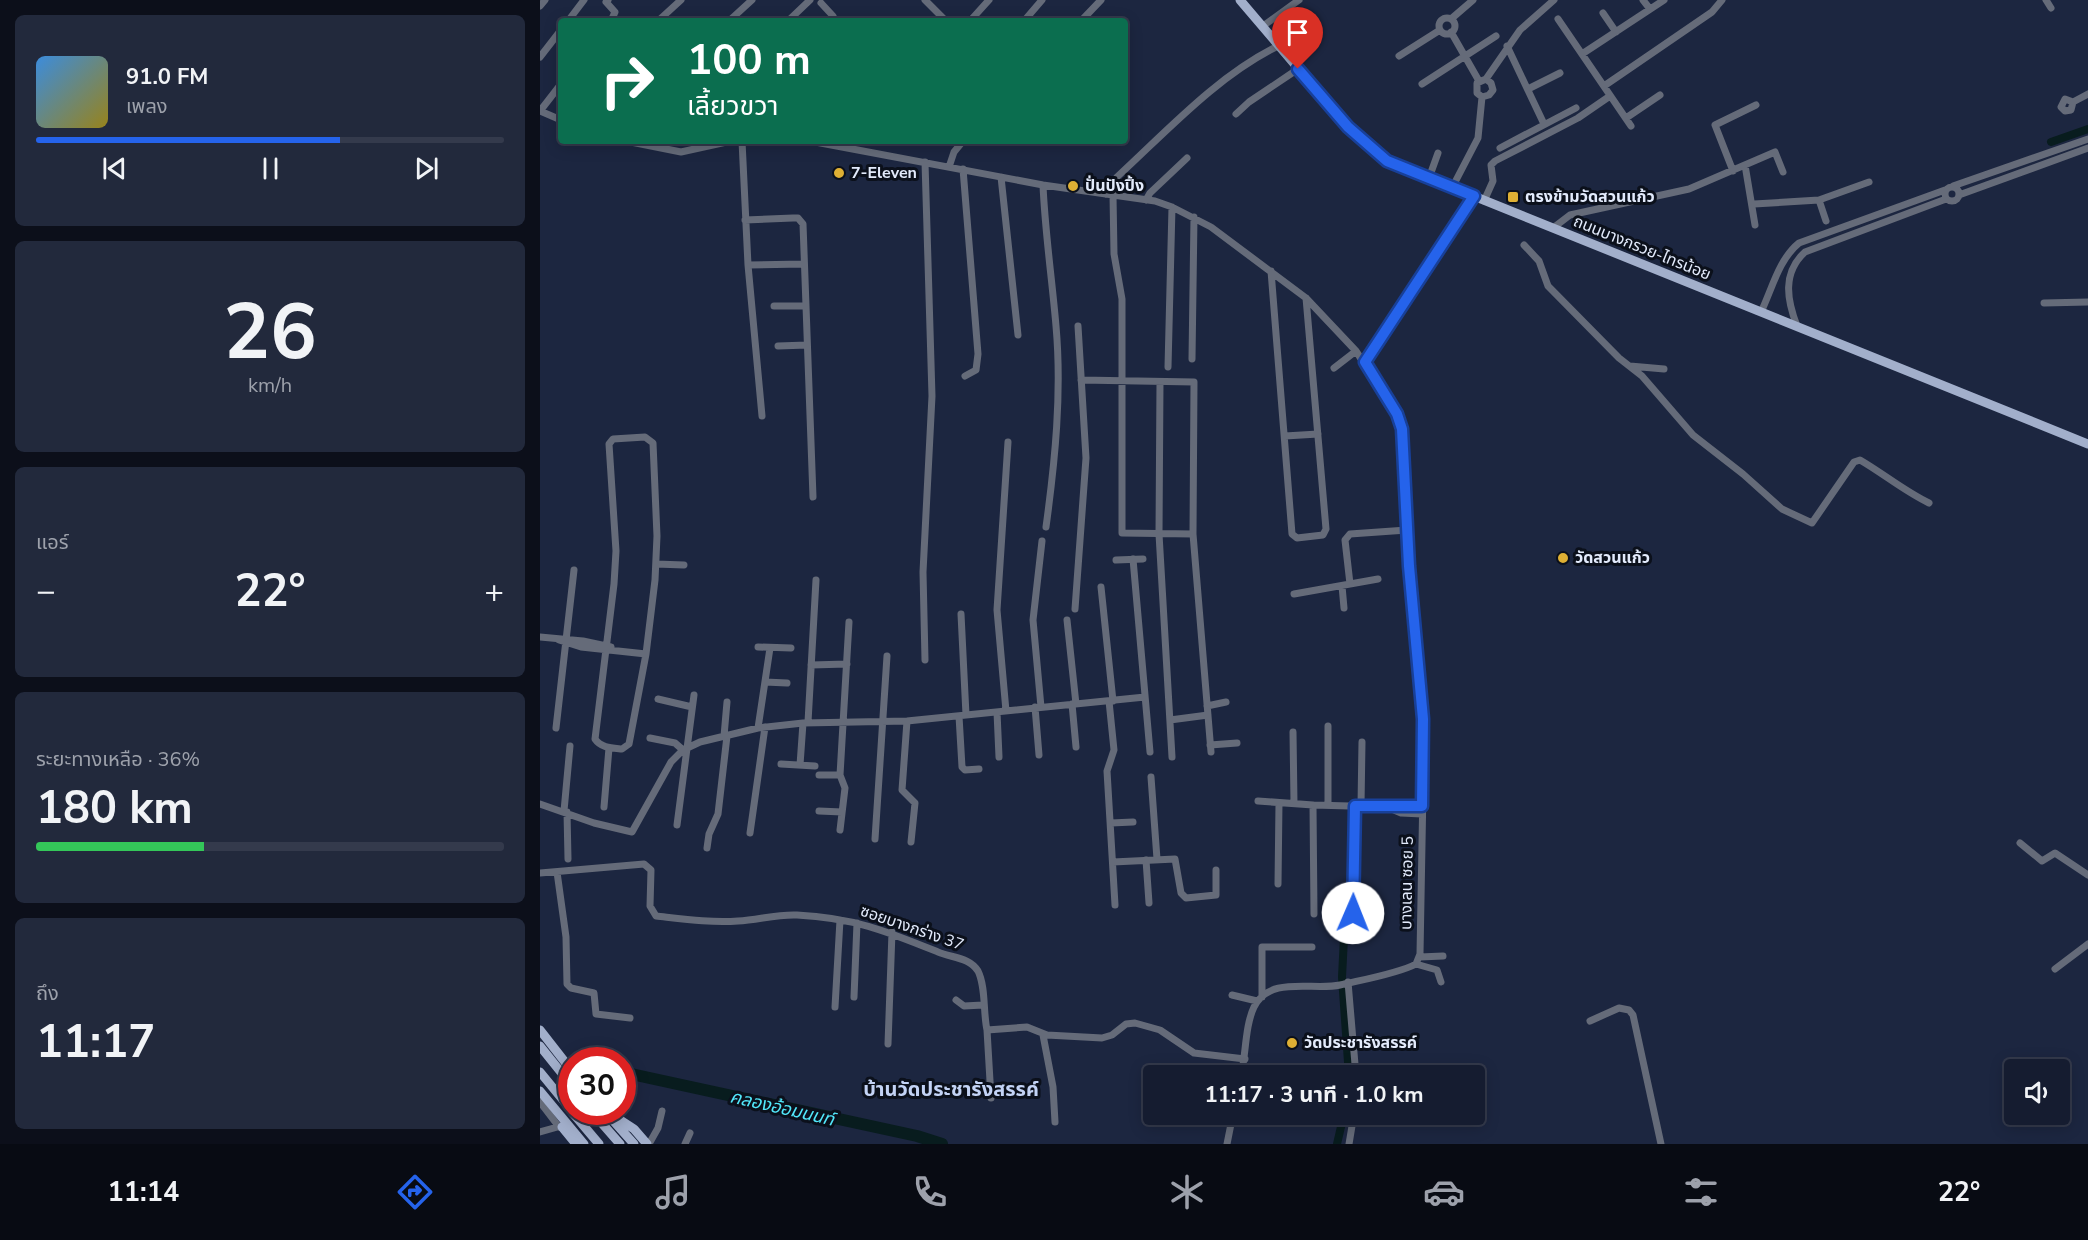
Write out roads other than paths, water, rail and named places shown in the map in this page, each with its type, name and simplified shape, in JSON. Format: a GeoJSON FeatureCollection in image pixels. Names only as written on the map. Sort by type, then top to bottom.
{"type":"FeatureCollection","features":[{"type":"Feature","properties":{"kind":"main road","name":"ถนนบางกรวย-ไทรน้อย"},"geometry":{"type":"LineString","coordinates":[[1240,0],[1366,145],[1387,161],[2088,444]]}},
{"type":"Feature","properties":{"kind":"main road"},"geometry":{"type":"LineString","coordinates":[[540,1030],[558,1053]]}},
{"type":"Feature","properties":{"kind":"main road"},"geometry":{"type":"LineString","coordinates":[[540,1046],[558,1068]]}},
{"type":"Feature","properties":{"kind":"main road"},"geometry":{"type":"LineString","coordinates":[[540,1072],[558,1093]]}},
{"type":"Feature","properties":{"kind":"main road"},"geometry":{"type":"LineString","coordinates":[[540,1091],[585,1144]]}},
{"type":"Feature","properties":{"kind":"main road"},"geometry":{"type":"LineString","coordinates":[[583,1125],[599,1144]]}},
{"type":"Feature","properties":{"kind":"main road"},"geometry":{"type":"LineString","coordinates":[[602,1125],[620,1144]]}},
{"type":"Feature","properties":{"kind":"main road"},"geometry":{"type":"LineString","coordinates":[[617,1125],[634,1144]]}},
{"type":"Feature","properties":{"kind":"main road"},"geometry":{"type":"LineString","coordinates":[[627,1125],[648,1144]]}},
{"type":"Feature","properties":{"kind":"main road"},"geometry":{"type":"LineString","coordinates":[[560,1126],[576,1144]]}},
{"type":"Feature","properties":{"kind":"street"},"geometry":{"type":"LineString","coordinates":[[540,6],[545,0]]}},
{"type":"Feature","properties":{"kind":"street"},"geometry":{"type":"LineString","coordinates":[[570,18],[584,0]]}},
{"type":"Feature","properties":{"kind":"street"},"geometry":{"type":"LineString","coordinates":[[661,18],[681,0]]}},
{"type":"Feature","properties":{"kind":"street"},"geometry":{"type":"LineString","coordinates":[[732,18],[752,0]]}},
{"type":"Feature","properties":{"kind":"street"},"geometry":{"type":"LineString","coordinates":[[791,18],[810,0]]}},
{"type":"Feature","properties":{"kind":"street"},"geometry":{"type":"LineString","coordinates":[[925,0],[943,18]]}},
{"type":"Feature","properties":{"kind":"street"},"geometry":{"type":"LineString","coordinates":[[1026,18],[1040,0]]}},
{"type":"Feature","properties":{"kind":"street"},"geometry":{"type":"LineString","coordinates":[[1084,18],[1101,0]]}},
{"type":"Feature","properties":{"kind":"street"},"geometry":{"type":"LineString","coordinates":[[1263,26],[1299,0]]}},
{"type":"Feature","properties":{"kind":"street"},"geometry":{"type":"LineString","coordinates":[[1440,30],[1439,24],[1443,19],[1451,19],[1473,0]]}},
{"type":"Feature","properties":{"kind":"street"},"geometry":{"type":"LineString","coordinates":[[1452,188],[1478,138],[1482,97],[1476,90],[1520,30],[1554,0]]}},
{"type":"Feature","properties":{"kind":"street"},"geometry":{"type":"LineString","coordinates":[[1643,0],[1650,9]]}},
{"type":"Feature","properties":{"kind":"street"},"geometry":{"type":"LineString","coordinates":[[1582,54],[1664,0]]}},
{"type":"Feature","properties":{"kind":"street"},"geometry":{"type":"LineString","coordinates":[[1711,0],[1717,7]]}},
{"type":"Feature","properties":{"kind":"street"},"geometry":{"type":"LineString","coordinates":[[1604,86],[1717,7],[1722,0]]}},
{"type":"Feature","properties":{"kind":"street"},"geometry":{"type":"LineString","coordinates":[[2046,0],[2051,8]]}},
{"type":"Feature","properties":{"kind":"street"},"geometry":{"type":"LineString","coordinates":[[605,1],[615,12],[612,18]]}},
{"type":"Feature","properties":{"kind":"street"},"geometry":{"type":"LineString","coordinates":[[821,1],[834,16]]}},
{"type":"Feature","properties":{"kind":"street"},"geometry":{"type":"LineString","coordinates":[[972,18],[984,2]]}},
{"type":"Feature","properties":{"kind":"street"},"geometry":{"type":"LineString","coordinates":[[1603,13],[1616,32]]}},
{"type":"Feature","properties":{"kind":"street"},"geometry":{"type":"LineString","coordinates":[[1451,19],[1454,24],[1451,32]]}},
{"type":"Feature","properties":{"kind":"street"},"geometry":{"type":"LineString","coordinates":[[1558,20],[1631,126]]}},
{"type":"Feature","properties":{"kind":"street"},"geometry":{"type":"LineString","coordinates":[[1440,30],[1445,33],[1451,32]]}},
{"type":"Feature","properties":{"kind":"street"},"geometry":{"type":"LineString","coordinates":[[1399,56],[1440,30]]}},
{"type":"Feature","properties":{"kind":"street"},"geometry":{"type":"LineString","coordinates":[[1451,32],[1483,80],[1491,83],[1493,90],[1489,95],[1482,97]]}},
{"type":"Feature","properties":{"kind":"street"},"geometry":{"type":"LineString","coordinates":[[540,57],[558,34]]}},
{"type":"Feature","properties":{"kind":"street"},"geometry":{"type":"LineString","coordinates":[[1422,84],[1496,36]]}},
{"type":"Feature","properties":{"kind":"street"},"geometry":{"type":"LineString","coordinates":[[1193,534],[1122,533],[1122,299],[1114,254],[1109,195],[1117,177],[1218,85],[1260,55],[1278,46]]}},
{"type":"Feature","properties":{"kind":"street"},"geometry":{"type":"LineString","coordinates":[[1508,46],[1544,124]]}},
{"type":"Feature","properties":{"kind":"street"},"geometry":{"type":"LineString","coordinates":[[1236,114],[1249,102],[1298,69]]}},
{"type":"Feature","properties":{"kind":"street"},"geometry":{"type":"LineString","coordinates":[[1528,89],[1560,73]]}},
{"type":"Feature","properties":{"kind":"street"},"geometry":{"type":"LineString","coordinates":[[558,88],[540,111],[558,119]]}},
{"type":"Feature","properties":{"kind":"street"},"geometry":{"type":"LineString","coordinates":[[2073,102],[2088,94]]}},
{"type":"Feature","properties":{"kind":"street"},"geometry":{"type":"LineString","coordinates":[[1626,118],[1660,95]]}},
{"type":"Feature","properties":{"kind":"street"},"geometry":{"type":"LineString","coordinates":[[1484,201],[1493,181],[1491,165],[1495,161],[1578,118],[1611,96]]}},
{"type":"Feature","properties":{"kind":"street"},"geometry":{"type":"LineString","coordinates":[[1733,171],[1715,125],[1756,105]]}},
{"type":"Feature","properties":{"kind":"street"},"geometry":{"type":"LineString","coordinates":[[1500,148],[1576,108]]}},
{"type":"Feature","properties":{"kind":"street"},"geometry":{"type":"LineString","coordinates":[[1761,312],[1790,250],[1799,243],[1949,188],[1990,178],[2088,149],[2086,140],[1990,178],[1959,195],[1954,201],[1946,199],[1804,252],[1797,260],[1788,280],[1790,309],[1797,326]]}},
{"type":"Feature","properties":{"kind":"street"},"geometry":{"type":"LineString","coordinates":[[646,144],[681,152],[709,144]]}},
{"type":"Feature","properties":{"kind":"street"},"geometry":{"type":"LineString","coordinates":[[742,144],[748,265],[762,416]]}},
{"type":"Feature","properties":{"kind":"street","name":"บางเลน ซอย 5"},"geometry":{"type":"LineString","coordinates":[[830,144],[1043,185],[1146,200],[1172,207],[1194,217],[1306,298],[1365,362],[1401,421],[1407,530],[1423,719],[1418,961]]}},
{"type":"Feature","properties":{"kind":"street"},"geometry":{"type":"LineString","coordinates":[[868,144],[869,150]]}},
{"type":"Feature","properties":{"kind":"street"},"geometry":{"type":"LineString","coordinates":[[869,150],[873,144]]}},
{"type":"Feature","properties":{"kind":"street"},"geometry":{"type":"LineString","coordinates":[[950,167],[954,152],[961,144]]}},
{"type":"Feature","properties":{"kind":"street"},"geometry":{"type":"LineString","coordinates":[[1553,228],[1570,215],[1689,189],[1775,152],[1783,172]]}},
{"type":"Feature","properties":{"kind":"street"},"geometry":{"type":"LineString","coordinates":[[1429,178],[1438,153]]}},
{"type":"Feature","properties":{"kind":"street"},"geometry":{"type":"LineString","coordinates":[[1146,200],[1156,186],[1187,158]]}},
{"type":"Feature","properties":{"kind":"street"},"geometry":{"type":"LineString","coordinates":[[925,162],[932,396],[923,572],[925,660]]}},
{"type":"Feature","properties":{"kind":"street"},"geometry":{"type":"LineString","coordinates":[[1745,165],[1754,204],[1755,225]]}},
{"type":"Feature","properties":{"kind":"street"},"geometry":{"type":"LineString","coordinates":[[963,169],[978,354],[976,370],[965,376]]}},
{"type":"Feature","properties":{"kind":"street"},"geometry":{"type":"LineString","coordinates":[[1001,177],[1018,335]]}},
{"type":"Feature","properties":{"kind":"street"},"geometry":{"type":"LineString","coordinates":[[1754,204],[1819,200],[1869,182]]}},
{"type":"Feature","properties":{"kind":"street"},"geometry":{"type":"LineString","coordinates":[[1043,185],[1047,255],[1056,326],[1058,378],[1054,478],[1046,527]]}},
{"type":"Feature","properties":{"kind":"street"},"geometry":{"type":"LineString","coordinates":[[1949,188],[1958,189],[1959,195]]}},
{"type":"Feature","properties":{"kind":"street"},"geometry":{"type":"LineString","coordinates":[[1946,199],[1949,188]]}},
{"type":"Feature","properties":{"kind":"street"},"geometry":{"type":"LineString","coordinates":[[1365,362],[1474,196]]}},
{"type":"Feature","properties":{"kind":"street"},"geometry":{"type":"LineString","coordinates":[[1819,200],[1826,221]]}},
{"type":"Feature","properties":{"kind":"street"},"geometry":{"type":"LineString","coordinates":[[1168,367],[1172,207]]}},
{"type":"Feature","properties":{"kind":"street"},"geometry":{"type":"LineString","coordinates":[[1886,212],[1889,222]]}},
{"type":"Feature","properties":{"kind":"street"},"geometry":{"type":"LineString","coordinates":[[1192,359],[1194,217]]}},
{"type":"Feature","properties":{"kind":"street"},"geometry":{"type":"LineString","coordinates":[[745,220],[798,218],[803,224],[813,497]]}},
{"type":"Feature","properties":{"kind":"street"},"geometry":{"type":"LineString","coordinates":[[1828,232],[1831,243]]}},
{"type":"Feature","properties":{"kind":"street"},"geometry":{"type":"LineString","coordinates":[[1524,244],[1539,261],[1548,286],[1642,376],[1693,435],[1743,474],[1782,509],[1812,523],[1854,462],[1860,460],[1894,480],[1903,490],[1929,502]]}},
{"type":"Feature","properties":{"kind":"street"},"geometry":{"type":"LineString","coordinates":[[748,265],[803,264]]}},
{"type":"Feature","properties":{"kind":"street"},"geometry":{"type":"LineString","coordinates":[[1271,271],[1292,534],[1297,538],[1320,536],[1326,532],[1306,298]]}},
{"type":"Feature","properties":{"kind":"street"},"geometry":{"type":"LineString","coordinates":[[1778,276],[1788,280]]}},
{"type":"Feature","properties":{"kind":"street"},"geometry":{"type":"LineString","coordinates":[[2044,303],[2088,302]]}},
{"type":"Feature","properties":{"kind":"street"},"geometry":{"type":"LineString","coordinates":[[774,306],[805,306]]}},
{"type":"Feature","properties":{"kind":"street"},"geometry":{"type":"LineString","coordinates":[[1075,609],[1086,458],[1078,326]]}},
{"type":"Feature","properties":{"kind":"street"},"geometry":{"type":"LineString","coordinates":[[778,346],[807,345]]}},
{"type":"Feature","properties":{"kind":"street"},"geometry":{"type":"LineString","coordinates":[[1334,368],[1356,351]]}},
{"type":"Feature","properties":{"kind":"street"},"geometry":{"type":"LineString","coordinates":[[1630,366],[1664,369]]}},
{"type":"Feature","properties":{"kind":"street"},"geometry":{"type":"LineString","coordinates":[[1081,380],[1194,382],[1193,534],[1210,749],[1237,743]]}},
{"type":"Feature","properties":{"kind":"street"},"geometry":{"type":"LineString","coordinates":[[1160,381],[1159,534],[1172,757]]}},
{"type":"Feature","properties":{"kind":"street"},"geometry":{"type":"LineString","coordinates":[[1285,436],[1318,434]]}},
{"type":"Feature","properties":{"kind":"street"},"geometry":{"type":"LineString","coordinates":[[645,438],[653,443],[656,564],[646,654],[629,744],[622,749],[609,748],[599,744],[595,739],[607,648],[616,551],[609,444],[613,439],[645,438]]}},
{"type":"Feature","properties":{"kind":"street"},"geometry":{"type":"LineString","coordinates":[[1006,711],[997,610],[1008,442]]}},
{"type":"Feature","properties":{"kind":"street"},"geometry":{"type":"LineString","coordinates":[[1350,584],[1345,540],[1347,536],[1407,530]]}},
{"type":"Feature","properties":{"kind":"street"},"geometry":{"type":"LineString","coordinates":[[1039,755],[1033,620],[1042,542]]}},
{"type":"Feature","properties":{"kind":"street"},"geometry":{"type":"LineString","coordinates":[[1133,559],[1150,752]]}},
{"type":"Feature","properties":{"kind":"street"},"geometry":{"type":"LineString","coordinates":[[1116,560],[1143,559]]}},
{"type":"Feature","properties":{"kind":"street"},"geometry":{"type":"LineString","coordinates":[[656,564],[684,565]]}},
{"type":"Feature","properties":{"kind":"street"},"geometry":{"type":"LineString","coordinates":[[556,728],[564,641],[574,570]]}},
{"type":"Feature","properties":{"kind":"street"},"geometry":{"type":"LineString","coordinates":[[1294,594],[1378,579]]}},
{"type":"Feature","properties":{"kind":"street"},"geometry":{"type":"LineString","coordinates":[[800,765],[806,722],[816,580]]}},
{"type":"Feature","properties":{"kind":"street"},"geometry":{"type":"LineString","coordinates":[[1342,586],[1344,608]]}},
{"type":"Feature","properties":{"kind":"street"},"geometry":{"type":"LineString","coordinates":[[1101,587],[1114,750],[1107,771],[1115,905]]}},
{"type":"Feature","properties":{"kind":"street"},"geometry":{"type":"LineString","coordinates":[[961,614],[962,767],[979,769]]}},
{"type":"Feature","properties":{"kind":"street"},"geometry":{"type":"LineString","coordinates":[[1067,620],[1076,747]]}},
{"type":"Feature","properties":{"kind":"street"},"geometry":{"type":"LineString","coordinates":[[840,830],[844,788],[840,775],[849,622]]}},
{"type":"Feature","properties":{"kind":"street"},"geometry":{"type":"LineString","coordinates":[[540,637],[646,654]]}},
{"type":"Feature","properties":{"kind":"street"},"geometry":{"type":"LineString","coordinates":[[759,647],[791,648]]}},
{"type":"Feature","properties":{"kind":"street"},"geometry":{"type":"LineString","coordinates":[[750,833],[770,648]]}},
{"type":"Feature","properties":{"kind":"street"},"geometry":{"type":"LineString","coordinates":[[874,838],[887,656]]}},
{"type":"Feature","properties":{"kind":"street"},"geometry":{"type":"LineString","coordinates":[[811,664],[847,664]]}},
{"type":"Feature","properties":{"kind":"street"},"geometry":{"type":"LineString","coordinates":[[765,682],[787,683]]}},
{"type":"Feature","properties":{"kind":"street"},"geometry":{"type":"LineString","coordinates":[[677,825],[685,749],[694,695]]}},
{"type":"Feature","properties":{"kind":"street"},"geometry":{"type":"LineString","coordinates":[[540,804],[594,823],[632,832],[662,776],[685,749],[725,736],[806,722],[907,721],[1145,697]]}},
{"type":"Feature","properties":{"kind":"street"},"geometry":{"type":"LineString","coordinates":[[657,699],[692,707]]}},
{"type":"Feature","properties":{"kind":"street"},"geometry":{"type":"LineString","coordinates":[[707,848],[718,814],[727,702]]}},
{"type":"Feature","properties":{"kind":"street"},"geometry":{"type":"LineString","coordinates":[[1207,706],[1226,702]]}},
{"type":"Feature","properties":{"kind":"street"},"geometry":{"type":"LineString","coordinates":[[997,712],[999,757]]}},
{"type":"Feature","properties":{"kind":"street"},"geometry":{"type":"LineString","coordinates":[[1170,720],[1208,716]]}},
{"type":"Feature","properties":{"kind":"street"},"geometry":{"type":"LineString","coordinates":[[907,721],[902,790],[915,803],[911,842]]}},
{"type":"Feature","properties":{"kind":"street"},"geometry":{"type":"LineString","coordinates":[[1328,726],[1328,805]]}},
{"type":"Feature","properties":{"kind":"street"},"geometry":{"type":"LineString","coordinates":[[1293,732],[1294,803]]}},
{"type":"Feature","properties":{"kind":"street"},"geometry":{"type":"LineString","coordinates":[[650,738],[675,743],[685,749]]}},
{"type":"Feature","properties":{"kind":"street"},"geometry":{"type":"LineString","coordinates":[[1353,913],[1362,742]]}},
{"type":"Feature","properties":{"kind":"street"},"geometry":{"type":"LineString","coordinates":[[568,859],[565,812],[570,746]]}},
{"type":"Feature","properties":{"kind":"street"},"geometry":{"type":"LineString","coordinates":[[604,807],[609,748]]}},
{"type":"Feature","properties":{"kind":"street"},"geometry":{"type":"LineString","coordinates":[[781,764],[815,766]]}},
{"type":"Feature","properties":{"kind":"street"},"geometry":{"type":"LineString","coordinates":[[819,774],[840,775]]}},
{"type":"Feature","properties":{"kind":"street"},"geometry":{"type":"LineString","coordinates":[[1151,777],[1157,859]]}},
{"type":"Feature","properties":{"kind":"street"},"geometry":{"type":"LineString","coordinates":[[1258,801],[1387,807],[1401,813],[1422,809]]}},
{"type":"Feature","properties":{"kind":"street"},"geometry":{"type":"LineString","coordinates":[[1278,884],[1279,802]]}},
{"type":"Feature","properties":{"kind":"street"},"geometry":{"type":"LineString","coordinates":[[1313,805],[1314,914]]}},
{"type":"Feature","properties":{"kind":"street"},"geometry":{"type":"LineString","coordinates":[[819,811],[842,812]]}},
{"type":"Feature","properties":{"kind":"street"},"geometry":{"type":"LineString","coordinates":[[1111,823],[1132,822]]}},
{"type":"Feature","properties":{"kind":"street"},"geometry":{"type":"LineString","coordinates":[[2020,843],[2042,861],[2055,853],[2088,875]]}},
{"type":"Feature","properties":{"kind":"street"},"geometry":{"type":"LineString","coordinates":[[1113,862],[1172,858],[1178,862],[1181,893],[1186,898],[1216,894],[1216,870]]}},
{"type":"Feature","properties":{"kind":"street"},"geometry":{"type":"LineString","coordinates":[[1146,860],[1149,903]]}},
{"type":"Feature","properties":{"kind":"street","name":"ซอยบางกร่าง 37"},"geometry":{"type":"LineString","coordinates":[[540,873],[644,864],[651,870],[650,906],[656,916],[736,921],[795,915],[857,922],[892,932],[970,963],[981,980],[991,1098]]}},
{"type":"Feature","properties":{"kind":"street"},"geometry":{"type":"LineString","coordinates":[[557,872],[566,937],[567,984],[571,988],[594,993],[596,1014],[630,1018]]}},
{"type":"Feature","properties":{"kind":"street"},"geometry":{"type":"LineString","coordinates":[[835,1007],[840,920]]}},
{"type":"Feature","properties":{"kind":"street"},"geometry":{"type":"LineString","coordinates":[[854,997],[857,922]]}},
{"type":"Feature","properties":{"kind":"street"},"geometry":{"type":"LineString","coordinates":[[888,1044],[892,932]]}},
{"type":"Feature","properties":{"kind":"street"},"geometry":{"type":"LineString","coordinates":[[2055,969],[2088,944]]}},
{"type":"Feature","properties":{"kind":"street"},"geometry":{"type":"LineString","coordinates":[[1260,999],[1262,947],[1312,947]]}},
{"type":"Feature","properties":{"kind":"street"},"geometry":{"type":"LineString","coordinates":[[1244,1065],[1252,1013],[1260,999],[1275,989],[1345,983],[1418,961],[1443,956]]}},
{"type":"Feature","properties":{"kind":"street"},"geometry":{"type":"LineString","coordinates":[[1418,961],[1437,970],[1442,982]]}},
{"type":"Feature","properties":{"kind":"street"},"geometry":{"type":"LineString","coordinates":[[1345,983],[1355,1065]]}},
{"type":"Feature","properties":{"kind":"street"},"geometry":{"type":"LineString","coordinates":[[1232,995],[1260,999]]}},
{"type":"Feature","properties":{"kind":"street"},"geometry":{"type":"LineString","coordinates":[[956,1000],[964,1006],[983,1005]]}},
{"type":"Feature","properties":{"kind":"street"},"geometry":{"type":"LineString","coordinates":[[1590,1021],[1619,1008],[1629,1010],[1633,1015],[1661,1144]]}},
{"type":"Feature","properties":{"kind":"street"},"geometry":{"type":"LineString","coordinates":[[987,1030],[1027,1028],[1043,1035],[1102,1038],[1112,1035],[1126,1024],[1135,1023],[1160,1030],[1194,1053],[1245,1059]]}},
{"type":"Feature","properties":{"kind":"street"},"geometry":{"type":"LineString","coordinates":[[1043,1035],[1053,1087],[1055,1122]]}},
{"type":"Feature","properties":{"kind":"street"},"geometry":{"type":"LineString","coordinates":[[540,1102],[560,1126],[540,1132]]}},
{"type":"Feature","properties":{"kind":"street"},"geometry":{"type":"LineString","coordinates":[[648,1144],[658,1128],[662,1111]]}},
{"type":"Feature","properties":{"kind":"street"},"geometry":{"type":"LineString","coordinates":[[1227,1144],[1231,1125]]}},
{"type":"Feature","properties":{"kind":"street"},"geometry":{"type":"LineString","coordinates":[[1349,1144],[1352,1125]]}},
{"type":"Feature","properties":{"kind":"street"},"geometry":{"type":"LineString","coordinates":[[685,1144],[690,1133]]}},
{"type":"Feature","properties":{"kind":"waterway"},"geometry":{"type":"LineString","coordinates":[[2051,142],[2088,129]]}},
{"type":"Feature","properties":{"kind":"waterway"},"geometry":{"type":"LineString","coordinates":[[1345,918],[1342,977],[1348,1065]]}},
{"type":"Feature","properties":{"kind":"waterway","name":"คลองอ้อมนนท์"},"geometry":{"type":"LineString","coordinates":[[636,1075],[917,1136],[942,1144]]}},
{"type":"Feature","properties":{"kind":"waterway"},"geometry":{"type":"LineString","coordinates":[[1337,1144],[1341,1125]]}},
{"type":"Feature","properties":{"kind":"place","name":"7-Eleven"},"geometry":{"type":"Point","coordinates":[839,173]}},
{"type":"Feature","properties":{"kind":"place","name":"ปั่นปังปิ้ง"},"geometry":{"type":"Point","coordinates":[1073,186]}},
{"type":"Feature","properties":{"kind":"place","name":"ตรงข้ามวัดสวนแก้ว"},"geometry":{"type":"Point","coordinates":[1513,197]}},
{"type":"Feature","properties":{"kind":"place","name":"วัดสวนแก้ว"},"geometry":{"type":"Point","coordinates":[1563,558]}},
{"type":"Feature","properties":{"kind":"place","name":"วัดประชารังสรรค์"},"geometry":{"type":"Point","coordinates":[1292,1043]}},
{"type":"Feature","properties":{"kind":"district","name":"บ้านวัดประชารังสรรค์"},"geometry":{"type":"Point","coordinates":[951,1089]}}]}
